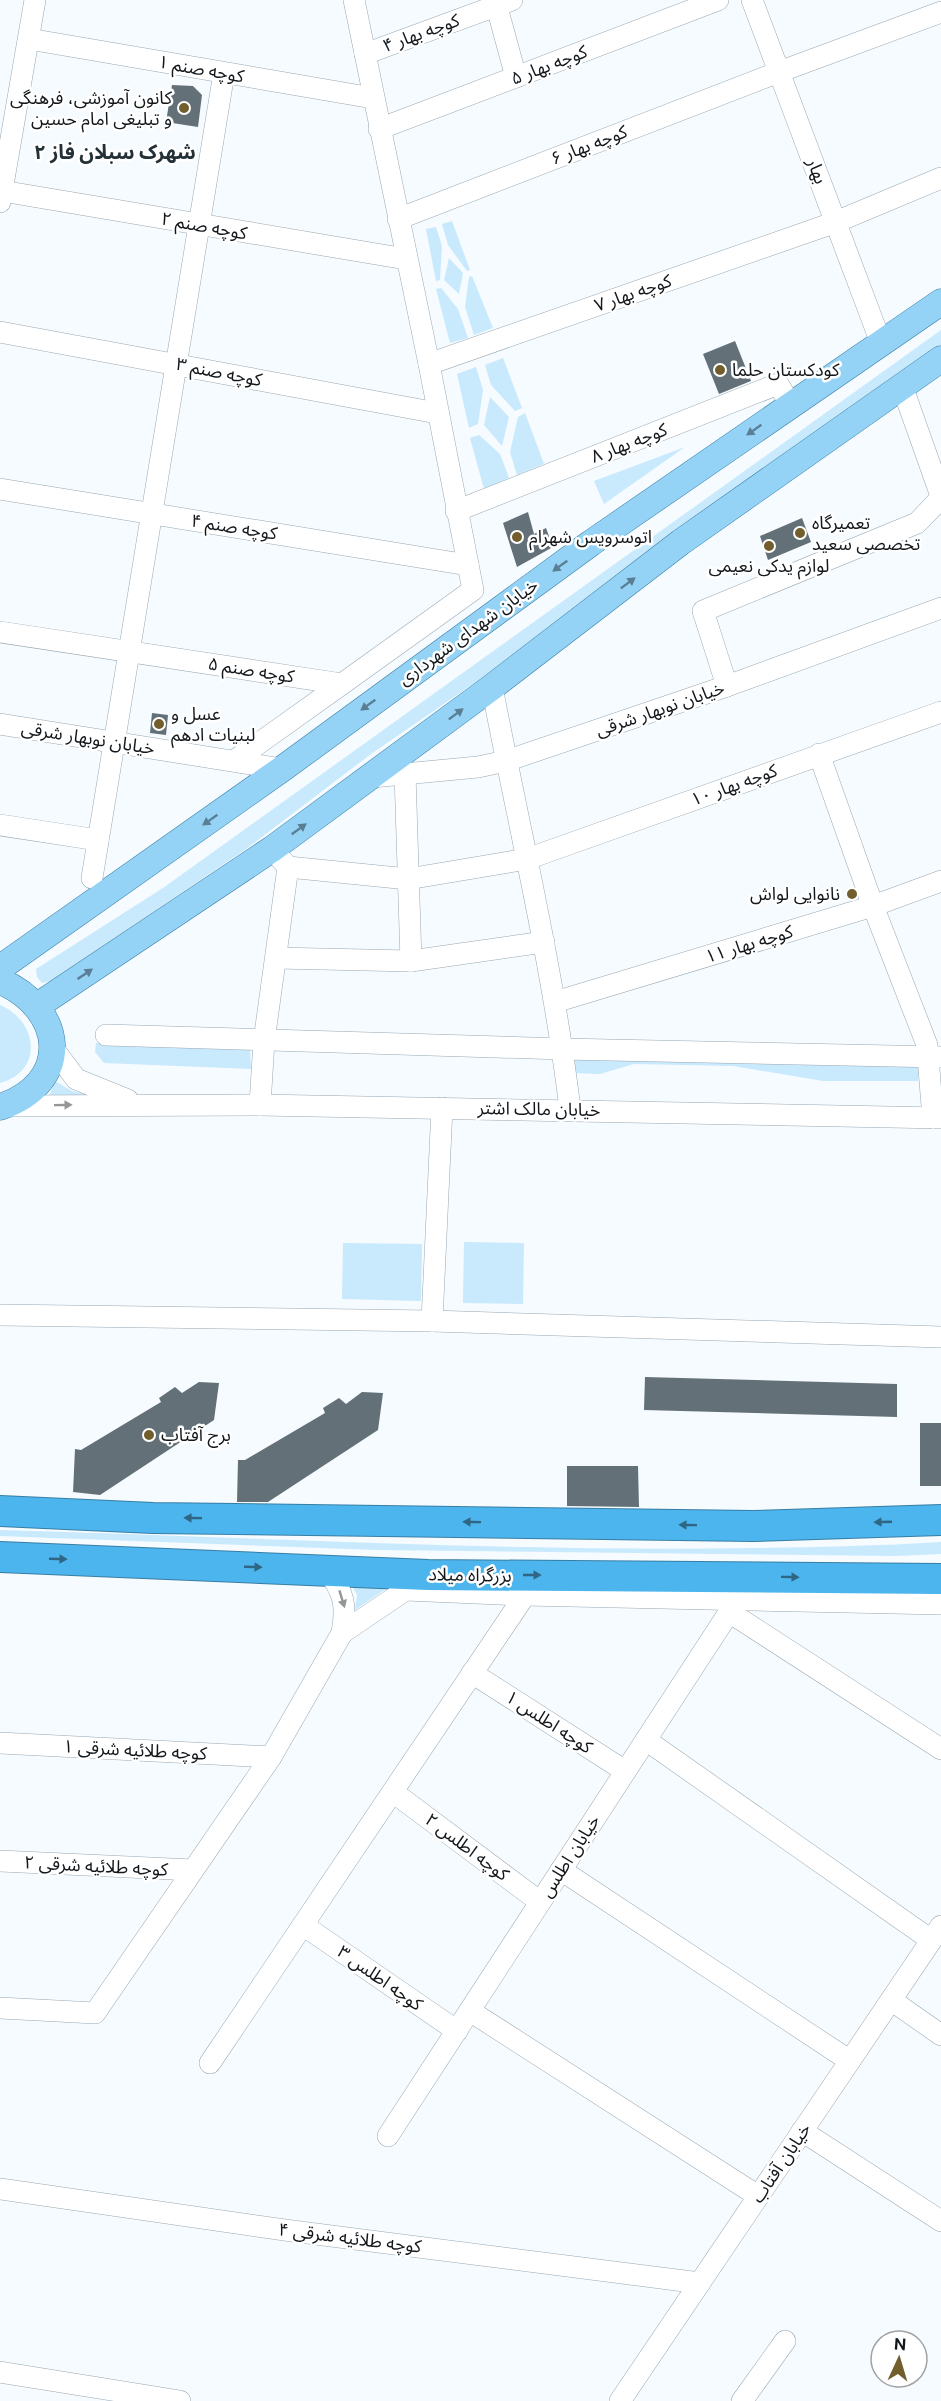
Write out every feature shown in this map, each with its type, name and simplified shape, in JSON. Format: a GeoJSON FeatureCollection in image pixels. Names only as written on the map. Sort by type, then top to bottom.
{"type":"FeatureCollection","features":[{"type":"Feature","properties":{"kind":"highway"},"geometry":{"type":"LineString","coordinates":[[0,1511],[153,1518],[753,1526],[941,1520]]}},
{"type":"Feature","properties":{"kind":"highway","name":"بزرگراه میلاد"},"geometry":{"type":"LineString","coordinates":[[0,1557],[326,1569],[417,1582],[740,1596],[941,1579]]}},
{"type":"Feature","properties":{"kind":"main road","name":"خیابان شهدای شهرداری"},"geometry":{"type":"LineString","coordinates":[[0,968],[282,769],[591,543],[941,302]]}},
{"type":"Feature","properties":{"kind":"main road"},"geometry":{"type":"LineString","coordinates":[[37,1006],[280,858],[372,777],[681,542],[941,359]]}},
{"type":"Feature","properties":{"kind":"main road"},"geometry":{"type":"LineString","coordinates":[[0,981],[14,987],[37,1006],[48,1024],[53,1048],[51,1061],[37,1083],[25,1095],[2,1106]]}},
{"type":"Feature","properties":{"kind":"street"},"geometry":{"type":"LineString","coordinates":[[1,196],[35,0]]}},
{"type":"Feature","properties":{"kind":"street"},"geometry":{"type":"LineString","coordinates":[[234,761],[473,590],[354,0]]}},
{"type":"Feature","properties":{"kind":"street","name":"کوچه بهار ۵"},"geometry":{"type":"LineString","coordinates":[[379,129],[718,0]]}},
{"type":"Feature","properties":{"kind":"street","name":"بهار"},"geometry":{"type":"LineString","coordinates":[[752,0],[881,343]]}},
{"type":"Feature","properties":{"kind":"street"},"geometry":{"type":"LineString","coordinates":[[501,2],[516,77]]}},
{"type":"Feature","properties":{"kind":"street","name":"کوچه بهار ۴"},"geometry":{"type":"LineString","coordinates":[[365,54],[501,2]]}},
{"type":"Feature","properties":{"kind":"street","name":"کوچه بهار ۶"},"geometry":{"type":"LineString","coordinates":[[398,219],[941,12]]}},
{"type":"Feature","properties":{"kind":"street","name":"کوچه صنم ۱"},"geometry":{"type":"LineString","coordinates":[[28,39],[373,98]]}},
{"type":"Feature","properties":{"kind":"street"},"geometry":{"type":"LineString","coordinates":[[92,879],[224,73]]}},
{"type":"Feature","properties":{"kind":"street","name":"کوچه بهار ۷"},"geometry":{"type":"LineString","coordinates":[[429,364],[836,222],[941,178]]}},
{"type":"Feature","properties":{"kind":"street","name":"کوچه صنم ۲"},"geometry":{"type":"LineString","coordinates":[[1,196],[406,259]]}},
{"type":"Feature","properties":{"kind":"street","name":"کوچه صنم ۳"},"geometry":{"type":"LineString","coordinates":[[0,332],[437,413]]}},
{"type":"Feature","properties":{"kind":"street","name":"کوچه بهار ۸"},"geometry":{"type":"LineString","coordinates":[[456,511],[778,384],[791,405]]}},
{"type":"Feature","properties":{"kind":"street"},"geometry":{"type":"LineString","coordinates":[[727,686],[703,611],[917,523],[941,497],[902,386]]}},
{"type":"Feature","properties":{"kind":"street","name":"کوچه صنم ۴"},"geometry":{"type":"LineString","coordinates":[[0,489],[468,565]]}},
{"type":"Feature","properties":{"kind":"street","name":"خیابان نوبهار شرقی"},"geometry":{"type":"LineString","coordinates":[[372,777],[478,767],[506,761],[727,686],[941,608]]}},
{"type":"Feature","properties":{"kind":"street","name":"کوچه صنم ۵"},"geometry":{"type":"LineString","coordinates":[[0,632],[342,684]]}},
{"type":"Feature","properties":{"kind":"street"},"geometry":{"type":"LineString","coordinates":[[492,687],[544,942],[563,1049],[570,1109]]}},
{"type":"Feature","properties":{"kind":"street","name":"کوچه بهار ۱۰"},"geometry":{"type":"LineString","coordinates":[[280,858],[408,879],[527,860],[941,712]]}},
{"type":"Feature","properties":{"kind":"street","name":"خیابان نوبهار شرقی"},"geometry":{"type":"LineString","coordinates":[[0,724],[282,769]]}},
{"type":"Feature","properties":{"kind":"street"},"geometry":{"type":"LineString","coordinates":[[819,754],[873,906],[934,1050],[937,1118]]}},
{"type":"Feature","properties":{"kind":"street"},"geometry":{"type":"LineString","coordinates":[[405,774],[411,961]]}},
{"type":"Feature","properties":{"kind":"street"},"geometry":{"type":"LineString","coordinates":[[0,825],[98,840]]}},
{"type":"Feature","properties":{"kind":"street"},"geometry":{"type":"LineString","coordinates":[[260,1105],[264,1041],[276,958],[280,858]]}},
{"type":"Feature","properties":{"kind":"street","name":"کوچه بهار ۱۱"},"geometry":{"type":"LineString","coordinates":[[555,1002],[873,906],[941,880]]}},
{"type":"Feature","properties":{"kind":"street"},"geometry":{"type":"LineString","coordinates":[[276,958],[411,961],[544,942]]}},
{"type":"Feature","properties":{"kind":"street"},"geometry":{"type":"LineString","coordinates":[[105,1035],[563,1049],[934,1050]]}},
{"type":"Feature","properties":{"kind":"street","name":"خیابان مالک اشتر"},"geometry":{"type":"LineString","coordinates":[[53,1048],[76,1079],[137,1104]]}},
{"type":"Feature","properties":{"kind":"street","name":"خیابان مالک اشتر"},"geometry":{"type":"LineString","coordinates":[[2,1106],[260,1105],[570,1109],[937,1118]]}},
{"type":"Feature","properties":{"kind":"street"},"geometry":{"type":"LineString","coordinates":[[432,1321],[442,1108]]}},
{"type":"Feature","properties":{"kind":"street"},"geometry":{"type":"LineString","coordinates":[[0,1316],[432,1321],[941,1337]]}},
{"type":"Feature","properties":{"kind":"street"},"geometry":{"type":"LineString","coordinates":[[0,2008],[95,2013],[271,1756],[342,1633],[346,1613],[343,1599],[336,1581],[326,1569]]}},
{"type":"Feature","properties":{"kind":"street"},"geometry":{"type":"LineString","coordinates":[[342,1633],[417,1582],[525,1595],[740,1596],[941,1604]]}},
{"type":"Feature","properties":{"kind":"street"},"geometry":{"type":"LineString","coordinates":[[210,2063],[525,1595]]}},
{"type":"Feature","properties":{"kind":"street"},"geometry":{"type":"LineString","coordinates":[[740,1596],[941,1749]]}},
{"type":"Feature","properties":{"kind":"street","name":"خیابان اطلس"},"geometry":{"type":"LineString","coordinates":[[388,2136],[740,1596]]}},
{"type":"Feature","properties":{"kind":"street","name":"کوچه اطلس ۱"},"geometry":{"type":"LineString","coordinates":[[472,1673],[625,1771]]}},
{"type":"Feature","properties":{"kind":"street"},"geometry":{"type":"LineString","coordinates":[[646,1740],[936,1933]]}},
{"type":"Feature","properties":{"kind":"street","name":"کوچه طلائیه شرقی ۱"},"geometry":{"type":"LineString","coordinates":[[0,1743],[271,1756]]}},
{"type":"Feature","properties":{"kind":"street","name":"کوچه اطلس ۲"},"geometry":{"type":"LineString","coordinates":[[393,1792],[540,1902]]}},
{"type":"Feature","properties":{"kind":"street","name":"کوچه طلائیه شرقی ۲"},"geometry":{"type":"LineString","coordinates":[[0,1861],[193,1870]]}},
{"type":"Feature","properties":{"kind":"street"},"geometry":{"type":"LineString","coordinates":[[561,1870],[850,2061]]}},
{"type":"Feature","properties":{"kind":"street","name":"کوچه اطلس ۳"},"geometry":{"type":"LineString","coordinates":[[303,1925],[457,2031]]}},
{"type":"Feature","properties":{"kind":"street","name":"خیابان آفتاب"},"geometry":{"type":"LineString","coordinates":[[620,2401],[936,1933]]}},
{"type":"Feature","properties":{"kind":"street"},"geometry":{"type":"LineString","coordinates":[[891,2000],[941,2035]]}},
{"type":"Feature","properties":{"kind":"street"},"geometry":{"type":"LineString","coordinates":[[470,2011],[758,2196]]}},
{"type":"Feature","properties":{"kind":"street"},"geometry":{"type":"LineString","coordinates":[[802,2131],[941,2221]]}},
{"type":"Feature","properties":{"kind":"street","name":"کوچه طلائیه شرقی ۴"},"geometry":{"type":"LineString","coordinates":[[0,2189],[292,2231],[700,2283]]}},
{"type":"Feature","properties":{"kind":"street"},"geometry":{"type":"LineString","coordinates":[[742,2401],[784,2341]]}},
{"type":"Feature","properties":{"kind":"street"},"geometry":{"type":"LineString","coordinates":[[0,2372],[99,2394],[180,2401]]}},
{"type":"Feature","properties":{"kind":"shaded area"},"geometry":{"type":"Polygon","coordinates":[[[452,221],[470,270],[467,271],[448,245],[442,224],[452,221]]]}},
{"type":"Feature","properties":{"kind":"shaded area"},"geometry":{"type":"Polygon","coordinates":[[[436,227],[442,246],[440,280],[436,281],[426,229],[436,227]]]}},
{"type":"Feature","properties":{"kind":"shaded area"},"geometry":{"type":"Polygon","coordinates":[[[449,258],[463,273],[459,294],[444,280],[449,258]]]}},
{"type":"Feature","properties":{"kind":"shaded area"},"geometry":{"type":"Polygon","coordinates":[[[472,276],[493,328],[474,335],[465,307],[469,277],[472,276]]]}},
{"type":"Feature","properties":{"kind":"shaded area"},"geometry":{"type":"Polygon","coordinates":[[[441,288],[458,309],[468,338],[450,343],[436,289],[441,288]]]}},
{"type":"Feature","properties":{"kind":"shaded area"},"geometry":{"type":"Polygon","coordinates":[[[941,330],[941,348],[496,668],[371,754],[246,849],[51,981],[42,983],[37,977],[36,969],[163,888],[941,330]]]}},
{"type":"Feature","properties":{"kind":"shaded area"},"geometry":{"type":"Polygon","coordinates":[[[503,358],[522,408],[515,411],[491,385],[485,365],[503,358]]]}},
{"type":"Feature","properties":{"kind":"shaded area"},"geometry":{"type":"Polygon","coordinates":[[[476,367],[483,390],[478,424],[469,428],[457,374],[476,367]]]}},
{"type":"Feature","properties":{"kind":"shaded area"},"geometry":{"type":"Polygon","coordinates":[[[490,397],[509,417],[502,446],[484,425],[490,397]]]}},
{"type":"Feature","properties":{"kind":"shaded area"},"geometry":{"type":"Polygon","coordinates":[[[525,413],[544,464],[517,475],[510,452],[518,417],[525,413]]]}},
{"type":"Feature","properties":{"kind":"shaded area"},"geometry":{"type":"Polygon","coordinates":[[[479,435],[500,454],[509,478],[484,489],[470,438],[479,435]]]}},
{"type":"Feature","properties":{"kind":"shaded area"},"geometry":{"type":"Polygon","coordinates":[[[685,447],[604,504],[594,481],[685,447]]]}},
{"type":"Feature","properties":{"kind":"shaded area"},"geometry":{"type":"Polygon","coordinates":[[[0,1005],[13,1012],[22,1022],[31,1046],[24,1068],[14,1077],[0,1083],[0,1005]]]}},
{"type":"Feature","properties":{"kind":"shaded area"},"geometry":{"type":"Polygon","coordinates":[[[96,1043],[250,1049],[251,1069],[104,1063],[95,1052],[96,1043]]]}},
{"type":"Feature","properties":{"kind":"shaded area"},"geometry":{"type":"Polygon","coordinates":[[[573,1057],[919,1064],[918,1081],[823,1081],[733,1066],[634,1064],[600,1074],[574,1073],[573,1057]]]}},
{"type":"Feature","properties":{"kind":"shaded area"},"geometry":{"type":"Polygon","coordinates":[[[55,1081],[72,1091],[102,1098],[49,1096],[55,1081]]]}},
{"type":"Feature","properties":{"kind":"shaded area"},"geometry":{"type":"Polygon","coordinates":[[[464,1242],[524,1243],[523,1304],[463,1303],[464,1242]]]}},
{"type":"Feature","properties":{"kind":"shaded area"},"geometry":{"type":"Polygon","coordinates":[[[343,1243],[422,1244],[421,1301],[342,1299],[343,1243]]]}},
{"type":"Feature","properties":{"kind":"shaded area"},"geometry":{"type":"Polygon","coordinates":[[[0,1530],[567,1548],[757,1548],[941,1542],[941,1554],[895,1556],[377,1550],[0,1536],[0,1530]]]}},
{"type":"Feature","properties":{"kind":"shaded area"},"geometry":{"type":"Polygon","coordinates":[[[350,1582],[393,1584],[355,1610],[357,1595],[350,1582]]]}},
{"type":"Feature","properties":{"kind":"building","name":"کانون آموزشی، فرهنگی و تبلیغی امام حسین"},"geometry":{"type":"Polygon","coordinates":[[[172,85],[193,86],[202,95],[198,127],[166,122],[172,85]]]}},
{"type":"Feature","properties":{"kind":"building","name":"کودکستان حلما"},"geometry":{"type":"Polygon","coordinates":[[[735,341],[751,381],[719,394],[703,354],[735,341]]]}},
{"type":"Feature","properties":{"kind":"building"},"geometry":{"type":"Polygon","coordinates":[[[528,512],[534,534],[546,528],[553,547],[517,567],[503,523],[528,512]]]}},
{"type":"Feature","properties":{"kind":"building"},"geometry":{"type":"Polygon","coordinates":[[[802,518],[811,542],[768,560],[760,536],[802,518]]]}},
{"type":"Feature","properties":{"kind":"building","name":"عسل و لبنیات ادهم"},"geometry":{"type":"Polygon","coordinates":[[[152,713],[168,715],[166,735],[150,733],[152,713]]]}},
{"type":"Feature","properties":{"kind":"building"},"geometry":{"type":"Polygon","coordinates":[[[645,1377],[897,1384],[897,1417],[644,1410],[645,1377]]]}},
{"type":"Feature","properties":{"kind":"building","name":"برج آفتاب"},"geometry":{"type":"Polygon","coordinates":[[[199,1382],[219,1383],[214,1420],[100,1495],[73,1492],[75,1449],[81,1450],[161,1402],[159,1398],[175,1387],[182,1393],[199,1382]]]}},
{"type":"Feature","properties":{"kind":"building","name":"برج آفتاب"},"geometry":{"type":"Polygon","coordinates":[[[362,1392],[383,1393],[378,1430],[268,1502],[237,1502],[238,1460],[245,1460],[325,1413],[323,1408],[339,1398],[346,1404],[362,1392]]]}},
{"type":"Feature","properties":{"kind":"building"},"geometry":{"type":"Polygon","coordinates":[[[920,1423],[941,1423],[941,1486],[920,1486],[920,1423]]]}},
{"type":"Feature","properties":{"kind":"building"},"geometry":{"type":"Polygon","coordinates":[[[567,1466],[638,1466],[639,1507],[567,1506],[567,1466]]]}},
{"type":"Feature","properties":{"kind":"place","name":"کانون آموزشی، فرهنگی و تبلیغی امام حسین"},"geometry":{"type":"Point","coordinates":[184,108]}},
{"type":"Feature","properties":{"kind":"place","name":"کودکستان حلما"},"geometry":{"type":"Point","coordinates":[720,370]}},
{"type":"Feature","properties":{"kind":"place","name":"تعمیرگاه تخصصی سعید"},"geometry":{"type":"Point","coordinates":[800,533]}},
{"type":"Feature","properties":{"kind":"place","name":"اتوسرویس شهرام"},"geometry":{"type":"Point","coordinates":[517,537]}},
{"type":"Feature","properties":{"kind":"place","name":"لوازم یدکی نعیمی"},"geometry":{"type":"Point","coordinates":[769,546]}},
{"type":"Feature","properties":{"kind":"place","name":"عسل و لبنیات ادهم"},"geometry":{"type":"Point","coordinates":[159,724]}},
{"type":"Feature","properties":{"kind":"place","name":"نانوایی لواش"},"geometry":{"type":"Point","coordinates":[852,894]}},
{"type":"Feature","properties":{"kind":"place","name":"برج آفتاب"},"geometry":{"type":"Point","coordinates":[149,1435]}},
{"type":"Feature","properties":{"kind":"district","name":"شهرک سبلان فاز ۲"},"geometry":{"type":"Point","coordinates":[115,152]}}]}
